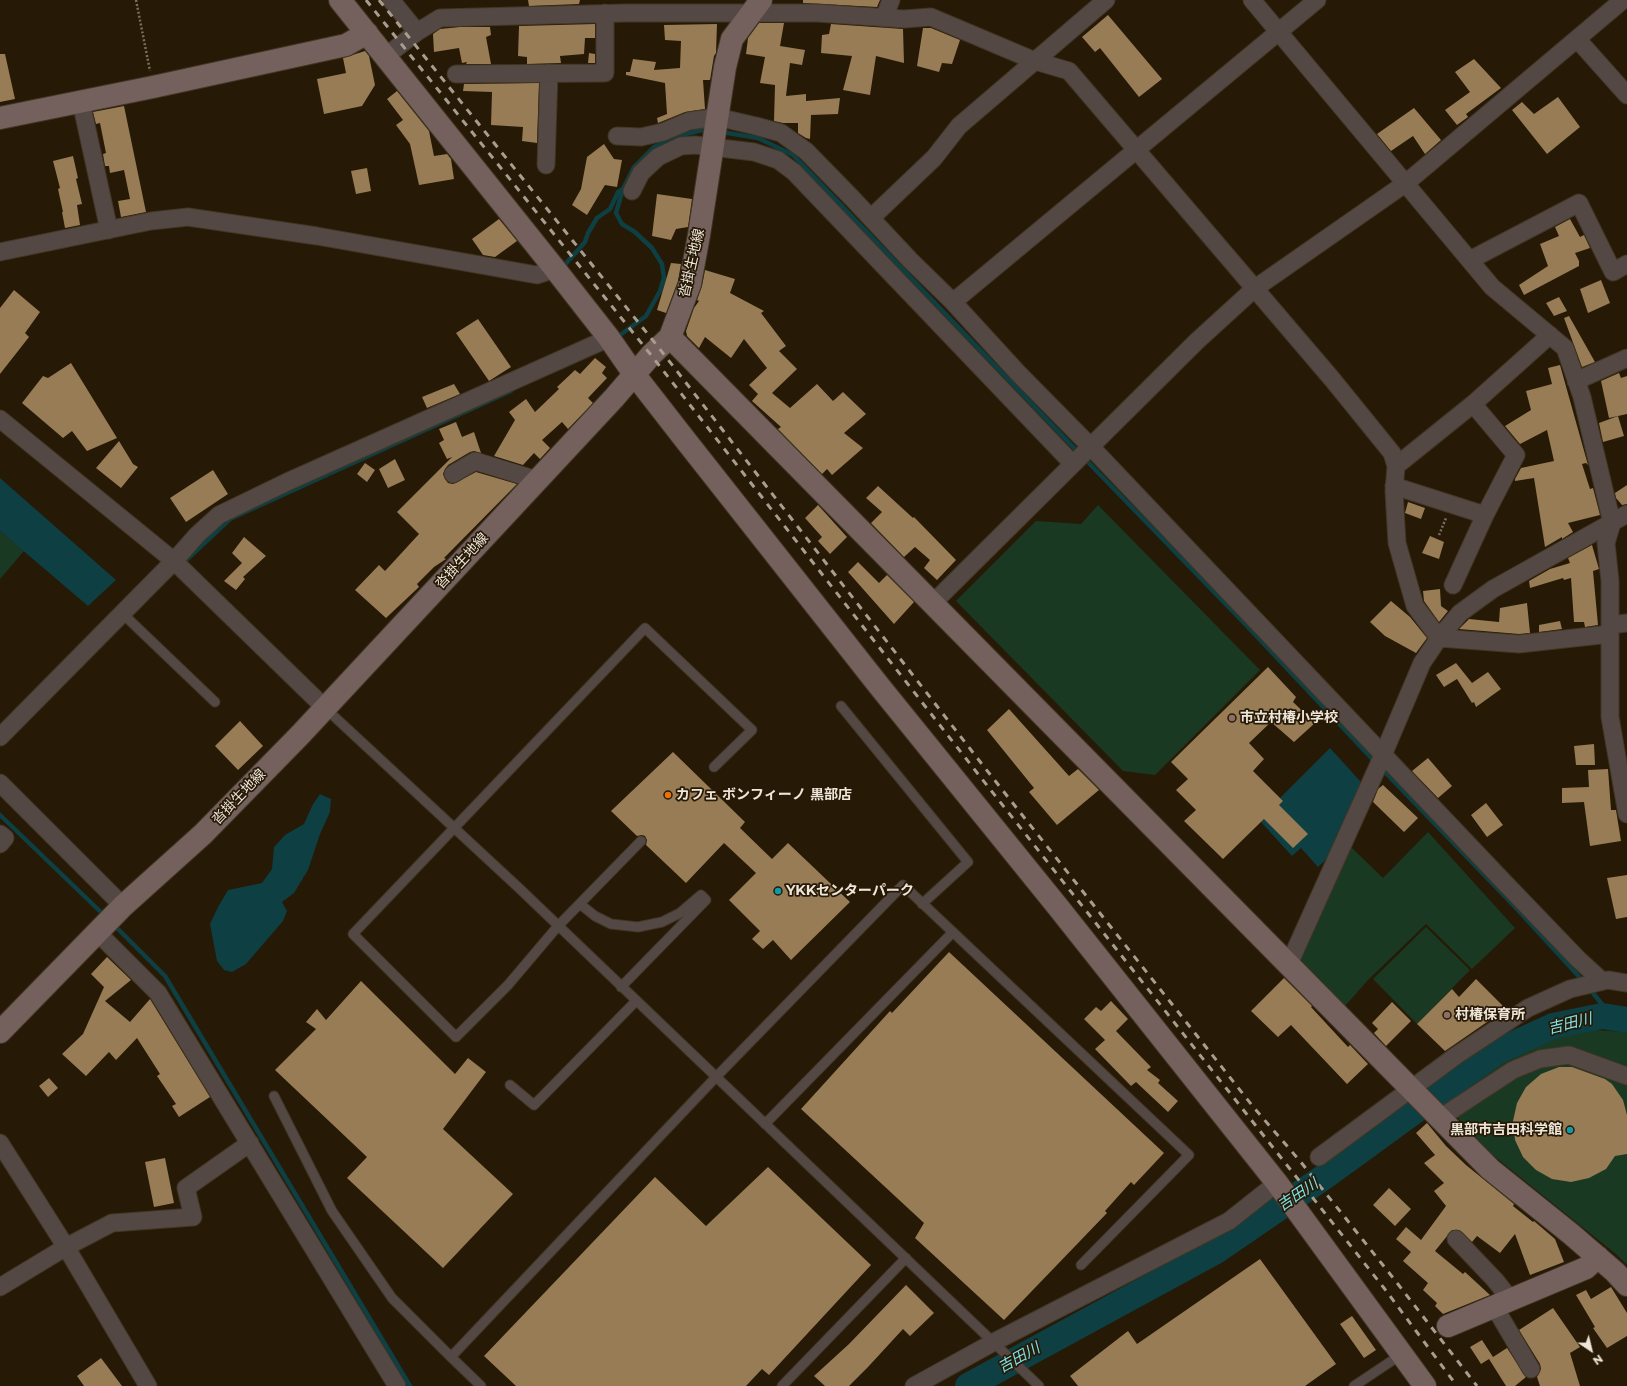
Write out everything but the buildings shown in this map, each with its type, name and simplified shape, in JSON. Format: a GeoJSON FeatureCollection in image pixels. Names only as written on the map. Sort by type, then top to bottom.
{"type":"FeatureCollection","features":[{"type":"Feature","properties":{"kind":"street"},"geometry":{"type":"LineString","coordinates":[[340,0],[555,269],[609,338],[634,374],[880,687],[1058,907],[1278,1184],[1425,1386]]}},
{"type":"Feature","properties":{"kind":"street"},"geometry":{"type":"LineString","coordinates":[[391,0],[417,32]]}},
{"type":"Feature","properties":{"kind":"street"},"geometry":{"type":"LineString","coordinates":[[884,18],[891,0]]}},
{"type":"Feature","properties":{"kind":"street"},"geometry":{"type":"LineString","coordinates":[[871,218],[934,158],[959,126],[1106,0]]}},
{"type":"Feature","properties":{"kind":"street"},"geometry":{"type":"LineString","coordinates":[[1252,0],[1492,286],[1565,348],[1620,519],[1606,543],[1610,581],[1610,717],[1622,753],[1627,814]]}},
{"type":"Feature","properties":{"kind":"street"},"geometry":{"type":"LineString","coordinates":[[953,302],[1137,151],[1317,0]]}},
{"type":"Feature","properties":{"kind":"street"},"geometry":{"type":"LineString","coordinates":[[932,604],[1197,341],[1254,290],[1406,183],[1623,0]]}},
{"type":"Feature","properties":{"kind":"street"},"geometry":{"type":"LineString","coordinates":[[386,56],[417,32],[440,18],[504,8],[605,13],[626,6],[756,6],[817,13],[884,18],[931,17],[1035,61],[1069,71],[1254,290],[1332,378],[1392,453],[1396,466],[1394,486],[1397,543],[1414,606],[1439,638],[1519,644],[1610,630],[1627,623]]}},
{"type":"Feature","properties":{"kind":"street","name":"沓掛生地線"},"geometry":{"type":"LineString","coordinates":[[0,1032],[123,906],[204,834],[325,708],[614,398],[651,355],[670,337],[690,284],[725,67],[732,39],[756,6]]}},
{"type":"Feature","properties":{"kind":"street"},"geometry":{"type":"LineString","coordinates":[[456,74],[605,73],[605,13]]}},
{"type":"Feature","properties":{"kind":"street"},"geometry":{"type":"LineString","coordinates":[[0,118],[153,87],[346,45],[366,33]]}},
{"type":"Feature","properties":{"kind":"street"},"geometry":{"type":"LineString","coordinates":[[1577,38],[1627,95]]}},
{"type":"Feature","properties":{"kind":"street"},"geometry":{"type":"LineString","coordinates":[[546,165],[548,73]]}},
{"type":"Feature","properties":{"kind":"street"},"geometry":{"type":"LineString","coordinates":[[81,102],[109,230]]}},
{"type":"Feature","properties":{"kind":"street"},"geometry":{"type":"LineString","coordinates":[[617,136],[641,136],[663,132],[689,121],[754,152],[778,160],[794,172],[1073,464]]}},
{"type":"Feature","properties":{"kind":"street"},"geometry":{"type":"LineString","coordinates":[[632,190],[641,173],[658,157],[681,146],[695,145],[714,133],[756,126],[781,133],[806,151],[910,260],[953,302],[1018,373],[1091,447],[1383,755],[1578,959],[1602,982]]}},
{"type":"Feature","properties":{"kind":"street"},"geometry":{"type":"LineString","coordinates":[[1470,260],[1579,203],[1613,272],[1627,264]]}},
{"type":"Feature","properties":{"kind":"street"},"geometry":{"type":"LineString","coordinates":[[0,252],[151,221],[188,217],[318,236],[537,275],[555,269]]}},
{"type":"Feature","properties":{"kind":"street"},"geometry":{"type":"LineString","coordinates":[[1396,466],[1473,404],[1550,335]]}},
{"type":"Feature","properties":{"kind":"street"},"geometry":{"type":"LineString","coordinates":[[670,337],[1490,1169],[1598,1257],[1627,1285]]}},
{"type":"Feature","properties":{"kind":"street"},"geometry":{"type":"LineString","coordinates":[[0,737],[218,515],[287,482],[609,338]]}},
{"type":"Feature","properties":{"kind":"street"},"geometry":{"type":"LineString","coordinates":[[1576,381],[1627,358]]}},
{"type":"Feature","properties":{"kind":"street"},"geometry":{"type":"LineString","coordinates":[[1453,585],[1485,515],[1516,455],[1473,404]]}},
{"type":"Feature","properties":{"kind":"street"},"geometry":{"type":"LineString","coordinates":[[0,419],[174,561],[325,708]]}},
{"type":"Feature","properties":{"kind":"street"},"geometry":{"type":"LineString","coordinates":[[453,474],[475,461],[537,480]]}},
{"type":"Feature","properties":{"kind":"street"},"geometry":{"type":"LineString","coordinates":[[1394,486],[1485,515]]}},
{"type":"Feature","properties":{"kind":"street"},"geometry":{"type":"LineString","coordinates":[[1289,964],[1383,755],[1422,663],[1439,638],[1460,613],[1492,589],[1620,519]]}},
{"type":"Feature","properties":{"kind":"street"},"geometry":{"type":"LineString","coordinates":[[0,783],[123,906]]}},
{"type":"Feature","properties":{"kind":"street"},"geometry":{"type":"LineString","coordinates":[[0,834],[5,838],[0,844]]}},
{"type":"Feature","properties":{"kind":"street"},"geometry":{"type":"LineString","coordinates":[[98,933],[158,993],[397,1386]]}},
{"type":"Feature","properties":{"kind":"street"},"geometry":{"type":"LineString","coordinates":[[1319,1157],[1415,1092],[1457,1055],[1528,1008],[1570,989],[1608,980],[1627,983]]}},
{"type":"Feature","properties":{"kind":"street"},"geometry":{"type":"LineString","coordinates":[[1440,1118],[1514,1070],[1540,1059],[1569,1055],[1627,1076]]}},
{"type":"Feature","properties":{"kind":"street"},"geometry":{"type":"LineString","coordinates":[[0,1143],[66,1247],[148,1386]]}},
{"type":"Feature","properties":{"kind":"street"},"geometry":{"type":"LineString","coordinates":[[0,1287],[66,1247],[112,1223],[192,1217],[186,1188],[250,1143]]}},
{"type":"Feature","properties":{"kind":"street"},"geometry":{"type":"LineString","coordinates":[[914,1386],[1229,1221],[1278,1184]]}},
{"type":"Feature","properties":{"kind":"street"},"geometry":{"type":"LineString","coordinates":[[1456,1239],[1495,1280],[1502,1302],[1531,1369]]}},
{"type":"Feature","properties":{"kind":"street"},"geometry":{"type":"LineString","coordinates":[[1448,1326],[1502,1302],[1586,1268],[1598,1257]]}},
{"type":"Feature","properties":{"kind":"lane"},"geometry":{"type":"LineString","coordinates":[[122,613],[215,702]]}},
{"type":"Feature","properties":{"kind":"lane"},"geometry":{"type":"LineString","coordinates":[[642,840],[558,926],[508,985],[456,1037],[353,934],[645,628],[752,730],[714,767]]}},
{"type":"Feature","properties":{"kind":"lane"},"geometry":{"type":"LineString","coordinates":[[841,706],[968,862],[922,904]]}},
{"type":"Feature","properties":{"kind":"lane"},"geometry":{"type":"LineString","coordinates":[[325,708],[558,926],[1039,1386]]}},
{"type":"Feature","properties":{"kind":"lane"},"geometry":{"type":"LineString","coordinates":[[451,1357],[716,1077],[903,885],[1189,1155],[1081,1265]]}},
{"type":"Feature","properties":{"kind":"lane"},"geometry":{"type":"LineString","coordinates":[[580,904],[595,916],[611,924],[638,927],[662,922],[680,913],[701,895],[706,900],[621,987]]}},
{"type":"Feature","properties":{"kind":"lane"},"geometry":{"type":"LineString","coordinates":[[765,1124],[953,932]]}},
{"type":"Feature","properties":{"kind":"lane"},"geometry":{"type":"LineString","coordinates":[[510,1085],[534,1105],[636,1001]]}},
{"type":"Feature","properties":{"kind":"lane"},"geometry":{"type":"LineString","coordinates":[[274,1096],[332,1211],[392,1298],[481,1386]]}},
{"type":"Feature","properties":{"kind":"lane"},"geometry":{"type":"LineString","coordinates":[[782,1386],[906,1258]]}},
{"type":"Feature","properties":{"kind":"lane"},"geometry":{"type":"LineString","coordinates":[[1354,1386],[1402,1354]]}},
{"type":"Feature","properties":{"kind":"path"},"geometry":{"type":"LineString","coordinates":[[136,0],[153,87]]}},
{"type":"Feature","properties":{"kind":"green space"},"geometry":{"type":"Polygon","coordinates":[[[1098,505],[1260,670],[1155,775],[1123,771],[956,601],[1036,521],[1081,524],[1098,505]]]}},
{"type":"Feature","properties":{"kind":"green space"},"geometry":{"type":"Polygon","coordinates":[[[0,531],[24,551],[0,579],[0,531]]]}},
{"type":"Feature","properties":{"kind":"green space"},"geometry":{"type":"Polygon","coordinates":[[[1428,832],[1515,928],[1472,969],[1426,924],[1369,979],[1345,1006],[1300,962],[1350,846],[1383,878],[1428,832]]]}},
{"type":"Feature","properties":{"kind":"green space"},"geometry":{"type":"Polygon","coordinates":[[[1426,927],[1470,970],[1417,1024],[1373,979],[1426,927]]]}},
{"type":"Feature","properties":{"kind":"green space"},"geometry":{"type":"Polygon","coordinates":[[[1595,1030],[1627,1032],[1627,1265],[1617,1255],[1489,1152],[1444,1103],[1467,1084],[1507,1057],[1556,1033],[1595,1030]]]}},
{"type":"Feature","properties":{"kind":"water"},"geometry":{"type":"Polygon","coordinates":[[[0,478],[116,580],[88,606],[0,531],[0,478]]]}},
{"type":"Feature","properties":{"kind":"water"},"geometry":{"type":"Polygon","coordinates":[[[1330,748],[1361,782],[1329,857],[1318,867],[1301,848],[1292,856],[1261,822],[1283,801],[1280,798],[1330,748]]]}},
{"type":"Feature","properties":{"kind":"water"},"geometry":{"type":"Polygon","coordinates":[[[320,794],[331,799],[330,812],[320,834],[308,870],[294,893],[282,902],[287,911],[283,921],[246,964],[232,972],[224,970],[217,961],[210,924],[218,907],[228,890],[262,883],[272,869],[274,847],[285,835],[304,824],[313,804],[320,794]]]}},
{"type":"Feature","properties":{"kind":"waterway"},"geometry":{"type":"LineString","coordinates":[[616,338],[646,316],[660,291],[664,278],[662,264],[652,248],[635,232],[622,224],[616,213],[623,189],[634,167],[654,147],[682,135],[702,130],[710,131]]}},
{"type":"Feature","properties":{"kind":"waterway"},"geometry":{"type":"LineString","coordinates":[[721,132],[758,138],[793,155],[1079,453]]}},
{"type":"Feature","properties":{"kind":"waterway"},"geometry":{"type":"LineString","coordinates":[[562,268],[585,242],[588,233],[597,218],[610,209],[618,192],[623,189]]}},
{"type":"Feature","properties":{"kind":"waterway"},"geometry":{"type":"LineString","coordinates":[[182,564],[230,519],[511,391]]}},
{"type":"Feature","properties":{"kind":"waterway"},"geometry":{"type":"LineString","coordinates":[[1084,458],[1247,626],[1376,763]]}},
{"type":"Feature","properties":{"kind":"waterway"},"geometry":{"type":"LineString","coordinates":[[1381,768],[1516,908],[1584,982]]}},
{"type":"Feature","properties":{"kind":"waterway"},"geometry":{"type":"LineString","coordinates":[[0,815],[106,917]]}},
{"type":"Feature","properties":{"kind":"waterway"},"geometry":{"type":"LineString","coordinates":[[114,925],[165,976],[410,1386]]}},
{"type":"Feature","properties":{"kind":"waterway"},"geometry":{"type":"LineString","coordinates":[[1589,988],[1613,1018]]}},
{"type":"Feature","properties":{"kind":"waterway","name":"吉田川"},"geometry":{"type":"LineString","coordinates":[[968,1386],[1216,1251],[1324,1177],[1496,1052],[1553,1026],[1602,1016],[1627,1020]]}},
{"type":"Feature","properties":{"kind":"railway"},"geometry":{"type":"LineString","coordinates":[[366,0],[651,355],[978,774],[1384,1288],[1457,1386]]}},
{"type":"Feature","properties":{"kind":"railway"},"geometry":{"type":"LineString","coordinates":[[379,0],[659,348],[985,768],[1255,1109],[1300,1161],[1394,1279],[1477,1386]]}},
{"type":"Feature","properties":{"kind":"place","name":"市立村椿小学校"},"geometry":{"type":"Point","coordinates":[1232,718]}},
{"type":"Feature","properties":{"kind":"place","name":"カフェ ボンフィーノ 黒部店"},"geometry":{"type":"Point","coordinates":[668,795]}},
{"type":"Feature","properties":{"kind":"place","name":"YKKセンターパーク"},"geometry":{"type":"Point","coordinates":[778,891]}},
{"type":"Feature","properties":{"kind":"place","name":"村椿保育所"},"geometry":{"type":"Point","coordinates":[1447,1015]}},
{"type":"Feature","properties":{"kind":"place","name":"黒部市吉田科学館"},"geometry":{"type":"Point","coordinates":[1570,1130]}}]}
